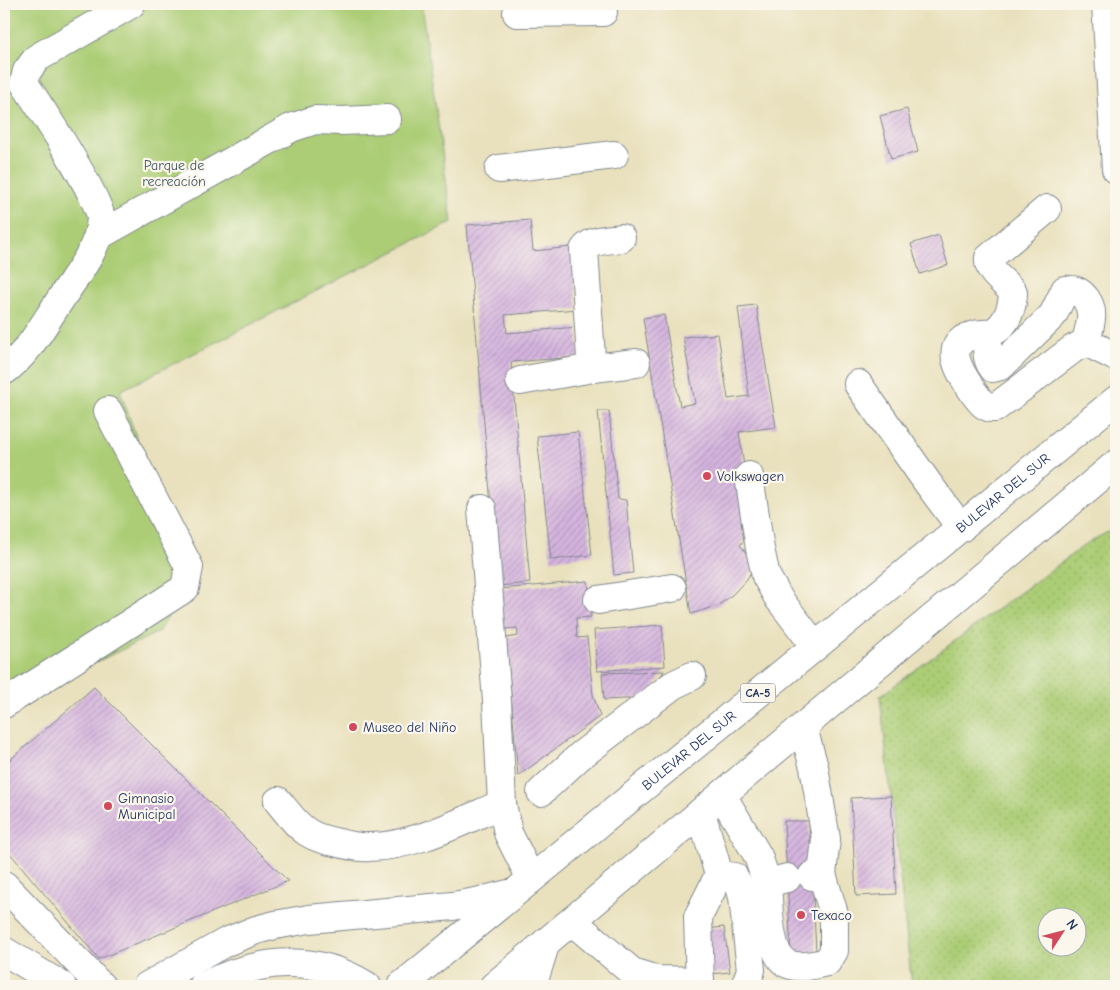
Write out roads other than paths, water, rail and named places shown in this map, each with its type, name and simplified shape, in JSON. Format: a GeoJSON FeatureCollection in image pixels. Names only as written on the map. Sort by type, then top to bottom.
{"type":"FeatureCollection","features":[{"type":"Feature","properties":{"kind":"main road"},"geometry":{"type":"LineString","coordinates":[[4,371],[18,361],[30,345],[91,253],[98,236],[102,216],[94,196],[24,83],[27,71],[37,58],[131,4]]}},
{"type":"Feature","properties":{"kind":"main road"},"geometry":{"type":"LineString","coordinates":[[1106,4],[1116,169]]}},
{"type":"Feature","properties":{"kind":"main road"},"geometry":{"type":"LineString","coordinates":[[517,13],[603,12]]}},
{"type":"Feature","properties":{"kind":"main road"},"geometry":{"type":"LineString","coordinates":[[98,236],[291,128],[315,120],[387,119]]}},
{"type":"Feature","properties":{"kind":"main road"},"geometry":{"type":"LineString","coordinates":[[499,169],[614,155]]}},
{"type":"Feature","properties":{"kind":"main road"},"geometry":{"type":"LineString","coordinates":[[1048,209],[989,258],[988,265],[1013,292],[1013,302],[1004,323],[989,334],[974,335],[962,342],[954,353],[964,378],[979,400],[986,406],[995,408],[1073,349],[1086,342]]}},
{"type":"Feature","properties":{"kind":"main road"},"geometry":{"type":"LineString","coordinates":[[593,368],[584,250],[587,245],[593,242],[622,238]]}},
{"type":"Feature","properties":{"kind":"main road"},"geometry":{"type":"LineString","coordinates":[[989,334],[986,350],[993,368],[1001,366],[1053,315],[1065,290],[1075,289],[1082,294],[1090,305],[1092,312],[1086,342]]}},
{"type":"Feature","properties":{"kind":"main road"},"geometry":{"type":"LineString","coordinates":[[1086,342],[1116,357]]}},
{"type":"Feature","properties":{"kind":"main road"},"geometry":{"type":"LineString","coordinates":[[520,382],[593,368],[636,363]]}},
{"type":"Feature","properties":{"kind":"main road"},"geometry":{"type":"LineString","coordinates":[[858,384],[961,528]]}},
{"type":"Feature","properties":{"kind":"main road","name":"BULEVAR DEL SUR"},"geometry":{"type":"LineString","coordinates":[[401,986],[1116,400]]}},
{"type":"Feature","properties":{"kind":"main road"},"geometry":{"type":"LineString","coordinates":[[4,704],[185,588],[189,567],[108,411]]}},
{"type":"Feature","properties":{"kind":"main road"},"geometry":{"type":"LineString","coordinates":[[494,986],[1116,464]]}},
{"type":"Feature","properties":{"kind":"main road"},"geometry":{"type":"LineString","coordinates":[[749,476],[766,576],[779,600],[815,646]]}},
{"type":"Feature","properties":{"kind":"main road"},"geometry":{"type":"LineString","coordinates":[[147,986],[226,942],[256,930],[310,919],[453,906],[488,900],[524,885],[508,833],[502,804],[497,701],[482,510]]}},
{"type":"Feature","properties":{"kind":"main road"},"geometry":{"type":"LineString","coordinates":[[598,600],[672,588]]}},
{"type":"Feature","properties":{"kind":"main road"},"geometry":{"type":"LineString","coordinates":[[541,792],[580,756],[672,686],[692,676]]}},
{"type":"Feature","properties":{"kind":"main road"},"geometry":{"type":"LineString","coordinates":[[722,794],[758,856],[797,878],[826,839],[814,767],[803,728]]}},
{"type":"Feature","properties":{"kind":"main road"},"geometry":{"type":"LineString","coordinates":[[278,801],[294,822],[308,832],[325,840],[369,848],[403,843],[448,827],[502,804]]}},
{"type":"Feature","properties":{"kind":"main road"},"geometry":{"type":"LineString","coordinates":[[572,921],[632,972],[658,980],[700,984],[698,917],[719,875],[701,812]]}},
{"type":"Feature","properties":{"kind":"main road"},"geometry":{"type":"LineString","coordinates":[[719,875],[734,877],[743,897],[751,970],[745,986]]}},
{"type":"Feature","properties":{"kind":"main road"},"geometry":{"type":"LineString","coordinates":[[4,885],[101,986]]}},
{"type":"Feature","properties":{"kind":"main road"},"geometry":{"type":"LineString","coordinates":[[530,986],[536,974],[546,942]]}},
{"type":"Feature","properties":{"kind":"main road"},"geometry":{"type":"LineString","coordinates":[[4,950],[62,986]]}},
{"type":"Feature","properties":{"kind":"main road"},"geometry":{"type":"LineString","coordinates":[[202,986],[236,972],[274,964],[308,964],[326,967],[343,973],[367,986]]}},
{"type":"Feature","properties":{"kind":"main road"},"geometry":{"type":"LineString","coordinates":[[4,965],[26,986]]}},
{"type":"Feature","properties":{"kind":"place","name":"Volkswagen"},"geometry":{"type":"Point","coordinates":[707,476]}},
{"type":"Feature","properties":{"kind":"place","name":"Museo del Niño"},"geometry":{"type":"Point","coordinates":[353,727]}},
{"type":"Feature","properties":{"kind":"place","name":"Gimnasio Municipal"},"geometry":{"type":"Point","coordinates":[108,806]}},
{"type":"Feature","properties":{"kind":"place","name":"Texaco"},"geometry":{"type":"Point","coordinates":[801,915]}},
{"type":"Feature","properties":{"kind":"park label","name":"Parque de recreación"},"geometry":{"type":"Point","coordinates":[174,174]}}]}
